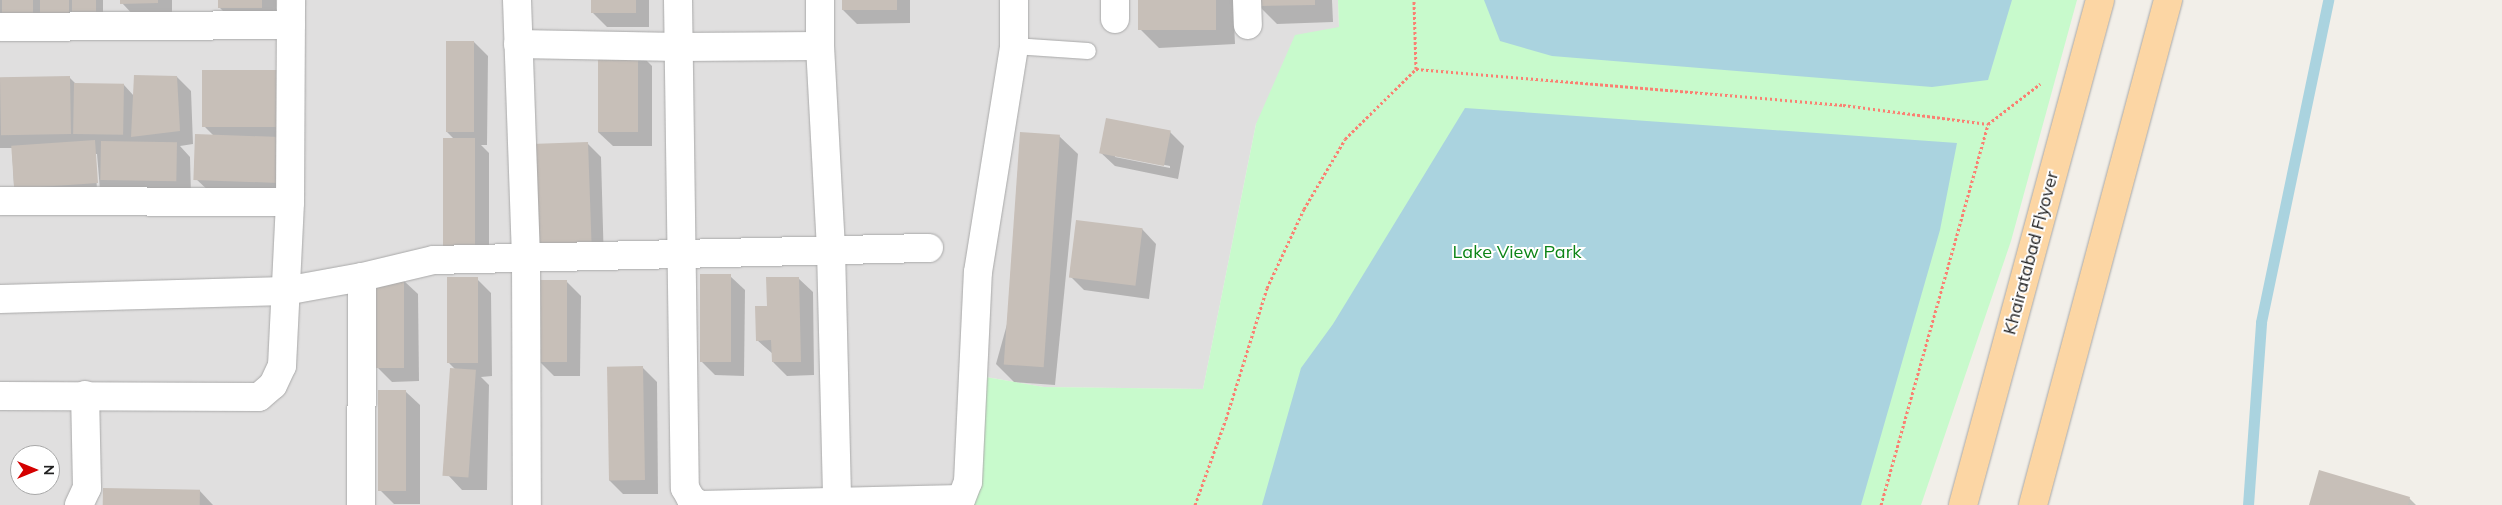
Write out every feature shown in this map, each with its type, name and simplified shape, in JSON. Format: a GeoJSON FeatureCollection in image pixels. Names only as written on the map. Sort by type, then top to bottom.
{"type":"FeatureCollection","features":[{"type":"Feature","properties":{"kind":"main road","name":"Khairatabad Flyover"},"geometry":{"type":"LineString","coordinates":[[1963,505],[2100,0]]}},
{"type":"Feature","properties":{"kind":"main road"},"geometry":{"type":"LineString","coordinates":[[2033,505],[2168,0]]}},
{"type":"Feature","properties":{"kind":"street"},"geometry":{"type":"LineString","coordinates":[[517,0],[526,258],[527,505]]}},
{"type":"Feature","properties":{"kind":"street"},"geometry":{"type":"LineString","coordinates":[[678,0],[685,488],[691,499],[700,505],[960,502],[968,482],[978,272],[1014,46],[1014,0]]}},
{"type":"Feature","properties":{"kind":"street"},"geometry":{"type":"LineString","coordinates":[[820,0],[820,46],[831,250],[837,502]]}},
{"type":"Feature","properties":{"kind":"street"},"geometry":{"type":"LineString","coordinates":[[0,26],[291,13],[290,202],[282,366],[273,385],[259,397],[0,396]]}},
{"type":"Feature","properties":{"kind":"street"},"geometry":{"type":"LineString","coordinates":[[518,44],[679,47],[820,46]]}},
{"type":"Feature","properties":{"kind":"street"},"geometry":{"type":"LineString","coordinates":[[0,201],[290,202]]}},
{"type":"Feature","properties":{"kind":"street"},"geometry":{"type":"LineString","coordinates":[[0,299],[285,291],[362,277],[434,260],[929,248]]}},
{"type":"Feature","properties":{"kind":"street"},"geometry":{"type":"LineString","coordinates":[[361,505],[362,277]]}},
{"type":"Feature","properties":{"kind":"street"},"geometry":{"type":"LineString","coordinates":[[79,505],[87,488],[84,395]]}},
{"type":"Feature","properties":{"kind":"lane"},"geometry":{"type":"LineString","coordinates":[[1014,46],[1088,51]]}},
{"type":"Feature","properties":{"kind":"path"},"geometry":{"type":"LineString","coordinates":[[1195,505],[1226,419],[1267,288],[1304,208],[1346,138],[1416,69],[1414,0]]}},
{"type":"Feature","properties":{"kind":"path"},"geometry":{"type":"LineString","coordinates":[[1416,69],[1843,105],[1988,124]]}},
{"type":"Feature","properties":{"kind":"path"},"geometry":{"type":"LineString","coordinates":[[1881,505],[1988,124],[2039,86],[2042,76]]}},
{"type":"Feature","properties":{"kind":"shaded area"},"geometry":{"type":"Polygon","coordinates":[[[0,0],[1338,0],[1339,27],[1256,124],[1203,389],[1044,387],[969,374],[957,505],[0,505],[0,0]]]}},
{"type":"Feature","properties":{"kind":"green space","name":"Lake View Park"},"geometry":{"type":"Polygon","coordinates":[[[1338,0],[2077,0],[2011,241],[1921,505],[957,505],[968,374],[1044,387],[1203,389],[1256,124],[1295,35],[1339,27],[1338,0]]]}},
{"type":"Feature","properties":{"kind":"water"},"geometry":{"type":"Polygon","coordinates":[[[1484,0],[2012,0],[1988,80],[1932,87],[1552,56],[1500,41],[1484,0]]]}},
{"type":"Feature","properties":{"kind":"water"},"geometry":{"type":"Polygon","coordinates":[[[1465,108],[1957,143],[1940,230],[1861,505],[1262,505],[1301,368],[1333,324],[1465,108]]]}},
{"type":"Feature","properties":{"kind":"building"},"geometry":{"type":"Polygon","coordinates":[[[2,0],[33,0],[33,24],[2,13],[2,0]]]}},
{"type":"Feature","properties":{"kind":"building"},"geometry":{"type":"Polygon","coordinates":[[[40,0],[69,0],[69,19],[40,19],[40,0]]]}},
{"type":"Feature","properties":{"kind":"building"},"geometry":{"type":"Polygon","coordinates":[[[72,0],[96,0],[96,13],[72,13],[72,0]]]}},
{"type":"Feature","properties":{"kind":"building"},"geometry":{"type":"Polygon","coordinates":[[[120,0],[158,0],[158,3],[120,4],[120,0]]]}},
{"type":"Feature","properties":{"kind":"building"},"geometry":{"type":"Polygon","coordinates":[[[218,0],[262,0],[262,8],[218,8],[218,0]]]}},
{"type":"Feature","properties":{"kind":"building"},"geometry":{"type":"Polygon","coordinates":[[[591,0],[636,0],[636,13],[591,13],[591,0]]]}},
{"type":"Feature","properties":{"kind":"building"},"geometry":{"type":"Polygon","coordinates":[[[842,0],[897,0],[897,10],[842,10],[842,0]]]}},
{"type":"Feature","properties":{"kind":"building"},"geometry":{"type":"Polygon","coordinates":[[[1138,0],[1216,0],[1216,30],[1138,30],[1138,0]]]}},
{"type":"Feature","properties":{"kind":"building"},"geometry":{"type":"Polygon","coordinates":[[[1258,0],[1315,0],[1315,5],[1258,6],[1258,0]]]}},
{"type":"Feature","properties":{"kind":"building"},"geometry":{"type":"Polygon","coordinates":[[[446,41],[474,41],[474,132],[446,132],[446,41]]]}},
{"type":"Feature","properties":{"kind":"building"},"geometry":{"type":"Polygon","coordinates":[[[598,51],[638,51],[638,132],[598,132],[598,51]]]}},
{"type":"Feature","properties":{"kind":"building"},"geometry":{"type":"Polygon","coordinates":[[[202,70],[280,70],[280,127],[202,127],[202,70]]]}},
{"type":"Feature","properties":{"kind":"building"},"geometry":{"type":"Polygon","coordinates":[[[134,75],[177,76],[180,131],[131,137],[134,75]]]}},
{"type":"Feature","properties":{"kind":"building"},"geometry":{"type":"Polygon","coordinates":[[[70,76],[71,134],[1,135],[0,77],[70,76]]]}},
{"type":"Feature","properties":{"kind":"building"},"geometry":{"type":"Polygon","coordinates":[[[74,83],[124,84],[123,135],[73,134],[74,83]]]}},
{"type":"Feature","properties":{"kind":"building"},"geometry":{"type":"Polygon","coordinates":[[[1106,118],[1171,131],[1164,166],[1099,153],[1106,118]]]}},
{"type":"Feature","properties":{"kind":"building"},"geometry":{"type":"Polygon","coordinates":[[[1020,132],[1060,135],[1044,367],[1004,364],[1020,132]]]}},
{"type":"Feature","properties":{"kind":"building"},"geometry":{"type":"Polygon","coordinates":[[[195,134],[287,137],[285,183],[193,180],[195,134]]]}},
{"type":"Feature","properties":{"kind":"building"},"geometry":{"type":"Polygon","coordinates":[[[443,138],[475,138],[475,254],[443,254],[443,138]]]}},
{"type":"Feature","properties":{"kind":"building"},"geometry":{"type":"Polygon","coordinates":[[[95,140],[98,183],[14,189],[11,146],[95,140]]]}},
{"type":"Feature","properties":{"kind":"building"},"geometry":{"type":"Polygon","coordinates":[[[101,141],[177,142],[176,181],[100,180],[101,141]]]}},
{"type":"Feature","properties":{"kind":"building"},"geometry":{"type":"Polygon","coordinates":[[[588,142],[592,251],[535,253],[531,144],[588,142]]]}},
{"type":"Feature","properties":{"kind":"building"},"geometry":{"type":"Polygon","coordinates":[[[1076,220],[1143,228],[1135,286],[1069,278],[1076,220]]]}},
{"type":"Feature","properties":{"kind":"building"},"geometry":{"type":"Polygon","coordinates":[[[700,274],[731,274],[731,362],[700,362],[700,274]]]}},
{"type":"Feature","properties":{"kind":"building"},"geometry":{"type":"Polygon","coordinates":[[[447,277],[478,277],[478,363],[447,363],[447,277]]]}},
{"type":"Feature","properties":{"kind":"building"},"geometry":{"type":"Polygon","coordinates":[[[766,277],[799,277],[801,362],[772,362],[771,340],[756,341],[755,306],[767,306],[766,277]]]}},
{"type":"Feature","properties":{"kind":"building"},"geometry":{"type":"Polygon","coordinates":[[[374,279],[404,279],[404,368],[374,368],[374,279]]]}},
{"type":"Feature","properties":{"kind":"building"},"geometry":{"type":"Polygon","coordinates":[[[540,280],[567,280],[567,362],[540,362],[540,280]]]}},
{"type":"Feature","properties":{"kind":"building"},"geometry":{"type":"Polygon","coordinates":[[[643,366],[645,480],[609,481],[607,367],[643,366]]]}},
{"type":"Feature","properties":{"kind":"building"},"geometry":{"type":"Polygon","coordinates":[[[450,368],[476,370],[468,478],[442,476],[450,368]]]}},
{"type":"Feature","properties":{"kind":"building"},"geometry":{"type":"Polygon","coordinates":[[[378,390],[406,390],[406,491],[378,491],[378,390]]]}},
{"type":"Feature","properties":{"kind":"building"},"geometry":{"type":"Polygon","coordinates":[[[2319,470],[2410,497],[2408,505],[2309,505],[2319,470]]]}},
{"type":"Feature","properties":{"kind":"building"},"geometry":{"type":"Polygon","coordinates":[[[103,488],[200,490],[200,505],[103,505],[103,488]]]}},
{"type":"Feature","properties":{"kind":"waterway"},"geometry":{"type":"LineString","coordinates":[[2248,505],[2261,322],[2328,0]]}}]}
